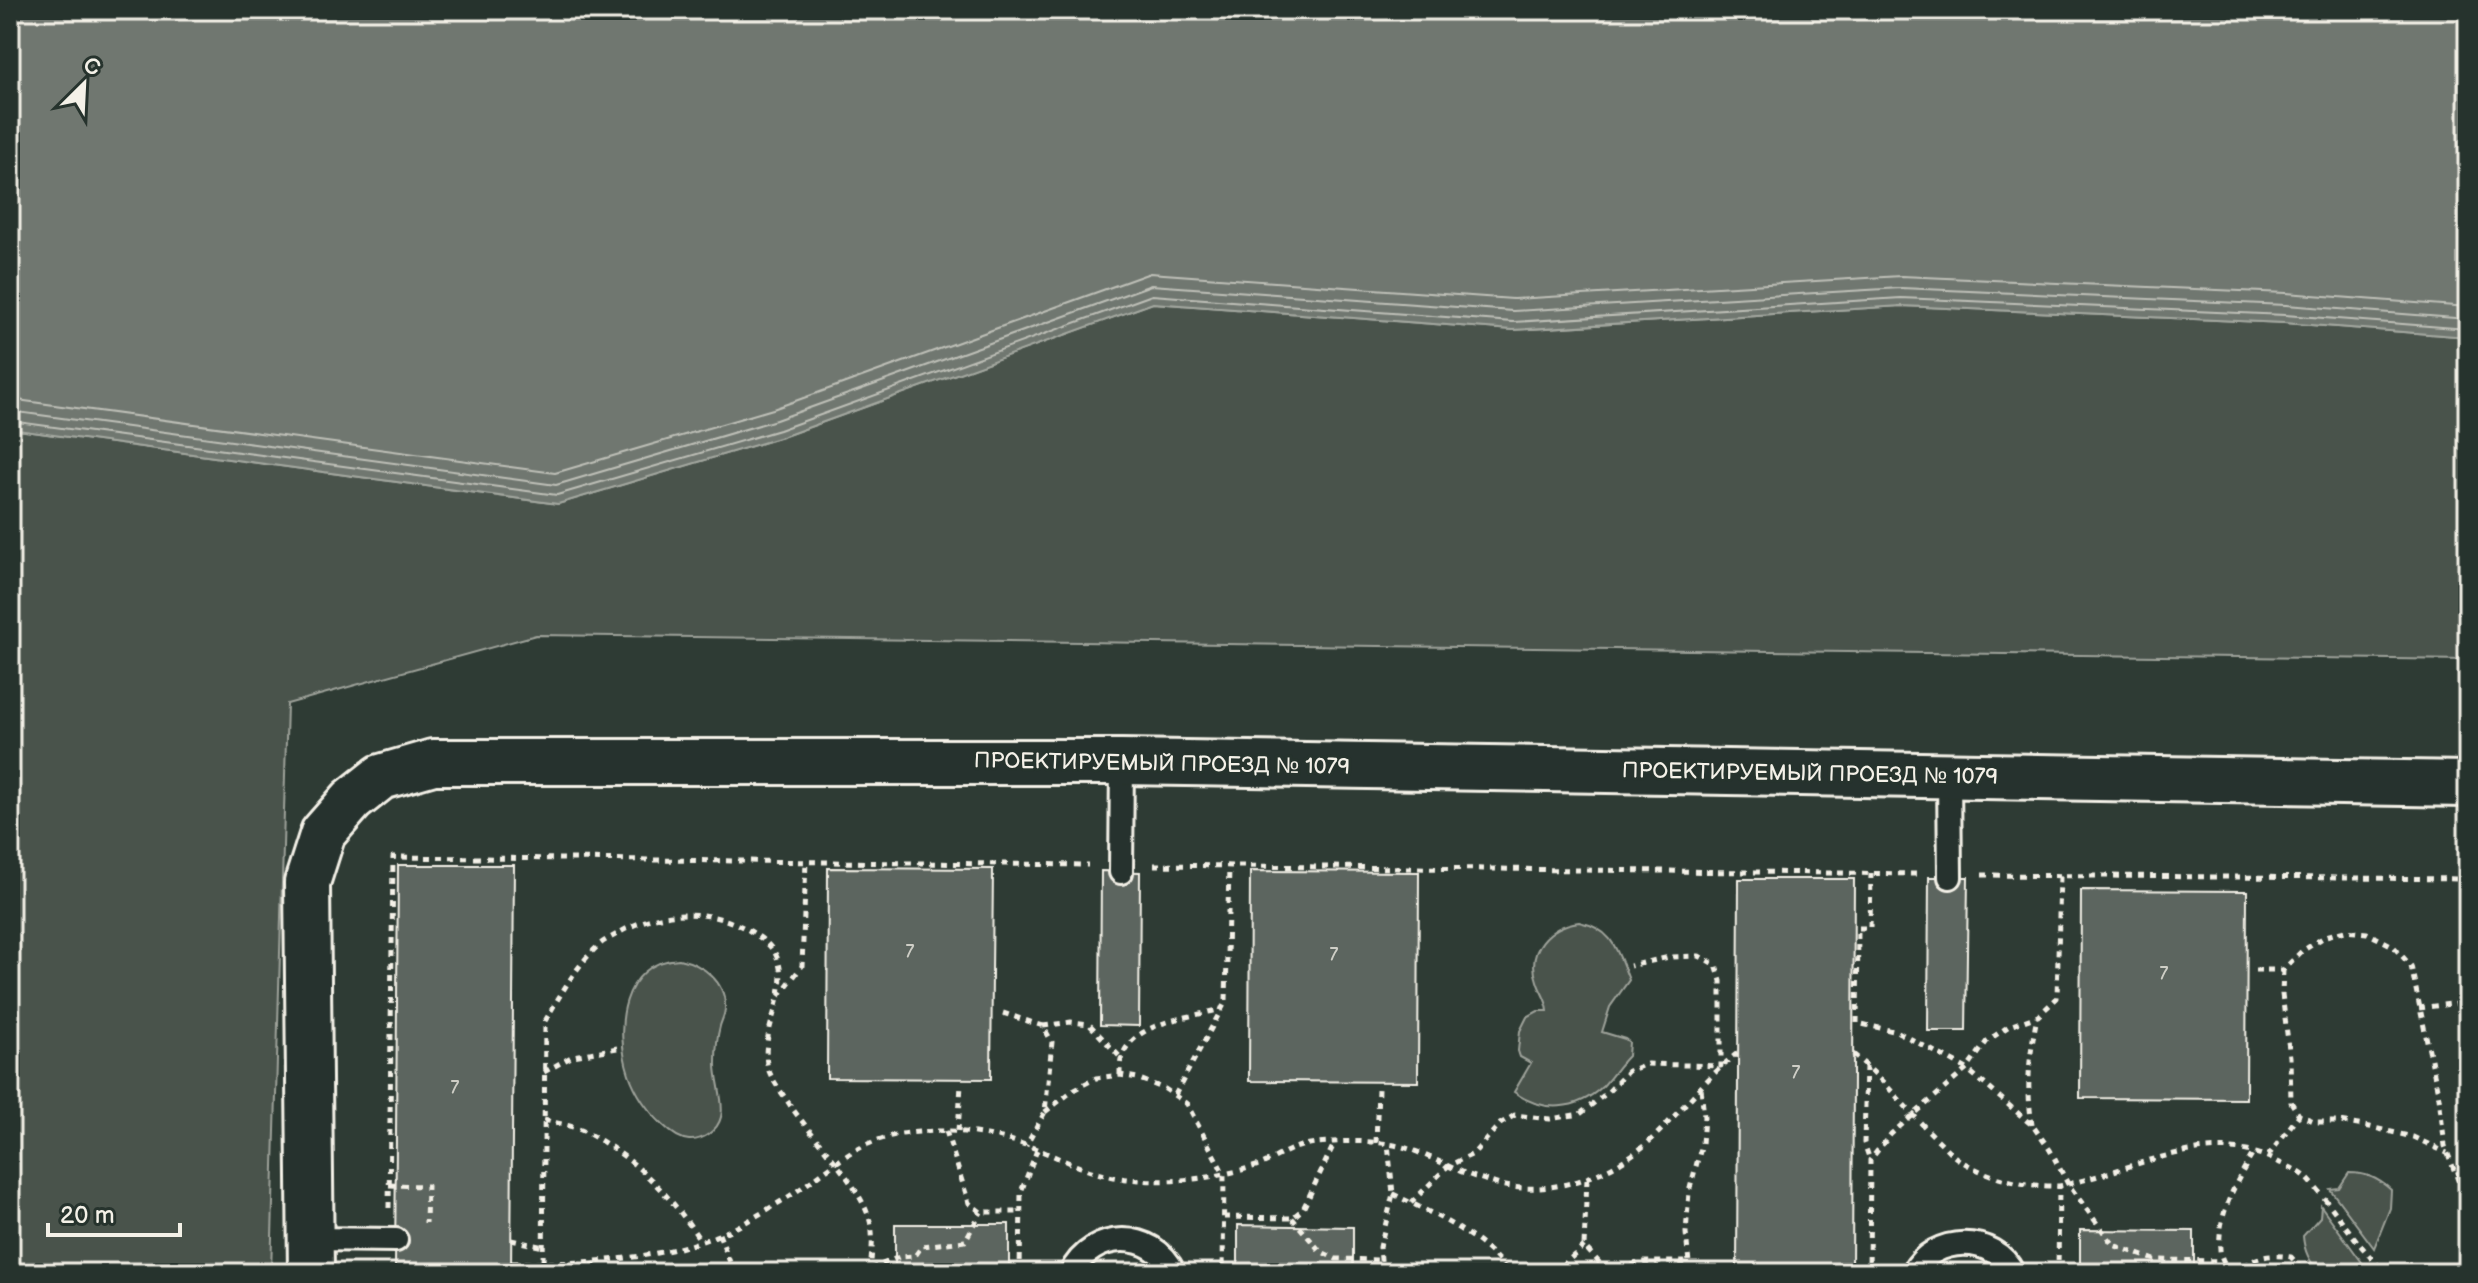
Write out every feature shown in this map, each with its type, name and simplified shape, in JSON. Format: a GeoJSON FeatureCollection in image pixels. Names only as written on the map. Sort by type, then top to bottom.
{"type":"FeatureCollection","features":[{"type":"Feature","properties":{"kind":"street","name":"ПРОЕКТИРУЕМЫЙ ПРОЕЗД № 1079"},"geometry":{"type":"LineString","coordinates":[[310,1256],[307,883],[323,833],[352,800],[381,777],[433,762],[1122,762],[2468,784]]}},
{"type":"Feature","properties":{"kind":"lane"},"geometry":{"type":"LineString","coordinates":[[1121,868],[1122,762]]}},
{"type":"Feature","properties":{"kind":"lane"},"geometry":{"type":"LineString","coordinates":[[1949,776],[1950,876]]}},
{"type":"Feature","properties":{"kind":"lane"},"geometry":{"type":"LineString","coordinates":[[1071,1273],[1088,1250],[1121,1238],[1140,1241],[1157,1250],[1174,1273]]}},
{"type":"Feature","properties":{"kind":"lane"},"geometry":{"type":"LineString","coordinates":[[310,1256],[392,1240]]}},
{"type":"Feature","properties":{"kind":"lane"},"geometry":{"type":"LineString","coordinates":[[1913,1273],[1930,1253],[1946,1245],[1964,1243],[1982,1246],[1998,1255],[2013,1273]]}},
{"type":"Feature","properties":{"kind":"path"},"geometry":{"type":"LineString","coordinates":[[392,1240],[393,857],[1121,868],[1229,866],[1950,876],[2468,879]]}},
{"type":"Feature","properties":{"kind":"path"},"geometry":{"type":"LineString","coordinates":[[777,999],[802,966],[806,861]]}},
{"type":"Feature","properties":{"kind":"path"},"geometry":{"type":"LineString","coordinates":[[1175,1095],[1226,1001],[1229,866]]}},
{"type":"Feature","properties":{"kind":"path"},"geometry":{"type":"LineString","coordinates":[[1871,873],[1870,928],[1858,928],[1857,1023],[1898,1032],[1967,1069],[2033,1126],[2068,1184],[2113,1245],[2155,1260],[2224,1261]]}},
{"type":"Feature","properties":{"kind":"path"},"geometry":{"type":"LineString","coordinates":[[1870,1160],[1891,1134],[1967,1069],[1987,1041],[2009,1026],[2038,1016],[2057,998],[2060,875]]}},
{"type":"Feature","properties":{"kind":"path"},"geometry":{"type":"LineString","coordinates":[[543,1273],[545,1021],[565,987],[598,946],[627,928],[659,916],[686,913],[713,915],[763,938],[777,957],[781,979],[766,1048],[768,1069],[807,1130],[866,1206],[872,1228],[870,1271],[899,1257],[915,1256],[922,1246],[965,1241],[981,1212]]}},
{"type":"Feature","properties":{"kind":"path"},"geometry":{"type":"LineString","coordinates":[[2448,1154],[2413,1137],[2355,1124],[2316,1122],[2299,1115],[2291,1102],[2290,1057],[2282,994],[2283,970],[2302,951],[2326,936],[2345,931],[2367,933],[2393,946],[2411,966],[2448,1154],[2461,1188],[2467,1220],[2462,1273]]}},
{"type":"Feature","properties":{"kind":"path"},"geometry":{"type":"LineString","coordinates":[[1630,966],[1669,957],[1699,956],[1716,965],[1721,981],[1721,1066]]}},
{"type":"Feature","properties":{"kind":"path"},"geometry":{"type":"LineString","coordinates":[[2255,970],[2283,970]]}},
{"type":"Feature","properties":{"kind":"path"},"geometry":{"type":"LineString","coordinates":[[2419,1008],[2468,1002]]}},
{"type":"Feature","properties":{"kind":"path"},"geometry":{"type":"LineString","coordinates":[[1120,1075],[1121,1058],[1134,1037],[1154,1027],[1221,1009]]}},
{"type":"Feature","properties":{"kind":"path"},"geometry":{"type":"LineString","coordinates":[[1003,1013],[1043,1026],[1071,1022],[1089,1024],[1121,1058]]}},
{"type":"Feature","properties":{"kind":"path"},"geometry":{"type":"LineString","coordinates":[[2033,1126],[2027,1092],[2038,1016]]}},
{"type":"Feature","properties":{"kind":"path"},"geometry":{"type":"LineString","coordinates":[[1026,1146],[1045,1112],[1052,1042],[1043,1026]]}},
{"type":"Feature","properties":{"kind":"path"},"geometry":{"type":"LineString","coordinates":[[544,1072],[573,1056],[623,1047]]}},
{"type":"Feature","properties":{"kind":"path"},"geometry":{"type":"LineString","coordinates":[[512,1263],[593,1262],[654,1255],[719,1234],[784,1200],[847,1154],[896,1135],[946,1131],[992,1135],[1037,1150],[1071,1166],[1112,1177],[1158,1182],[1213,1177],[1262,1164],[1301,1146],[1335,1142],[1388,1144],[1502,1186],[1544,1187],[1587,1179],[1623,1161],[1652,1138],[1721,1066],[1739,1052]]}},
{"type":"Feature","properties":{"kind":"path"},"geometry":{"type":"LineString","coordinates":[[1853,1054],[1958,1159],[1998,1178],[2037,1186],[2059,1186],[2201,1149],[2235,1147],[2268,1156],[2303,1175],[2386,1273]]}},
{"type":"Feature","properties":{"kind":"path"},"geometry":{"type":"LineString","coordinates":[[1411,1203],[1448,1166],[1473,1154],[1500,1124],[1515,1115],[1550,1119],[1580,1114],[1628,1071],[1647,1064],[1721,1066]]}},
{"type":"Feature","properties":{"kind":"path"},"geometry":{"type":"LineString","coordinates":[[1866,1065],[1864,1143],[1870,1160],[1869,1273]]}},
{"type":"Feature","properties":{"kind":"path"},"geometry":{"type":"LineString","coordinates":[[1045,1112],[1096,1078],[1120,1075],[1165,1089],[1187,1104],[1224,1174],[1223,1273]]}},
{"type":"Feature","properties":{"kind":"path"},"geometry":{"type":"LineString","coordinates":[[958,1131],[961,1085]]}},
{"type":"Feature","properties":{"kind":"path"},"geometry":{"type":"LineString","coordinates":[[1690,1273],[1686,1233],[1689,1192],[1702,1144],[1704,1117],[1701,1087]]}},
{"type":"Feature","properties":{"kind":"path"},"geometry":{"type":"LineString","coordinates":[[1376,1143],[1378,1089]]}},
{"type":"Feature","properties":{"kind":"path"},"geometry":{"type":"LineString","coordinates":[[2268,1156],[2299,1115]]}},
{"type":"Feature","properties":{"kind":"path"},"geometry":{"type":"LineString","coordinates":[[544,1120],[578,1129],[617,1151],[662,1190],[681,1211],[700,1240]]}},
{"type":"Feature","properties":{"kind":"path"},"geometry":{"type":"LineString","coordinates":[[946,1131],[969,1203],[981,1212],[1021,1212]]}},
{"type":"Feature","properties":{"kind":"path"},"geometry":{"type":"LineString","coordinates":[[1224,1217],[1292,1218],[1303,1209],[1335,1142]]}},
{"type":"Feature","properties":{"kind":"path"},"geometry":{"type":"LineString","coordinates":[[1382,1273],[1380,1247],[1393,1194],[1388,1144]]}},
{"type":"Feature","properties":{"kind":"path"},"geometry":{"type":"LineString","coordinates":[[1020,1273],[1021,1192],[1037,1150]]}},
{"type":"Feature","properties":{"kind":"path"},"geometry":{"type":"LineString","coordinates":[[2254,1152],[2234,1186],[2222,1225],[2220,1252],[2231,1273],[2251,1260],[2272,1254],[2291,1257],[2305,1273]]}},
{"type":"Feature","properties":{"kind":"path"},"geometry":{"type":"LineString","coordinates":[[2456,1174],[2468,1170]]}},
{"type":"Feature","properties":{"kind":"path"},"geometry":{"type":"LineString","coordinates":[[1539,1273],[1561,1267],[1584,1246],[1587,1179]]}},
{"type":"Feature","properties":{"kind":"path"},"geometry":{"type":"LineString","coordinates":[[2058,1273],[2059,1186]]}},
{"type":"Feature","properties":{"kind":"path"},"geometry":{"type":"LineString","coordinates":[[1393,1194],[1436,1214],[1498,1258],[1509,1273]]}},
{"type":"Feature","properties":{"kind":"path"},"geometry":{"type":"LineString","coordinates":[[1292,1218],[1320,1251],[1336,1259],[1381,1260]]}},
{"type":"Feature","properties":{"kind":"path"},"geometry":{"type":"LineString","coordinates":[[719,1234],[733,1270]]}},
{"type":"Feature","properties":{"kind":"path"},"geometry":{"type":"LineString","coordinates":[[511,1240],[544,1247]]}},
{"type":"Feature","properties":{"kind":"path"},"geometry":{"type":"LineString","coordinates":[[1584,1246],[1609,1273],[1641,1262],[1689,1262]]}},
{"type":"Feature","properties":{"kind":"path"},"geometry":{"type":"LineString","coordinates":[[593,1262],[596,1273]]}},
{"type":"Feature","properties":{"kind":"shaded area"},"geometry":{"type":"Polygon","coordinates":[[[1153,303],[1513,330],[1901,306],[2284,323],[2468,337],[2468,660],[536,635],[287,704],[271,1273],[10,1273],[10,429],[558,504],[782,437],[1153,303]]]}},
{"type":"Feature","properties":{"kind":"shaded area"},"geometry":{"type":"Polygon","coordinates":[[[1579,922],[1607,936],[1617,950],[1629,980],[1610,1007],[1602,1032],[1629,1042],[1628,1056],[1593,1094],[1571,1104],[1548,1106],[1514,1092],[1531,1063],[1520,1057],[1520,1031],[1527,1017],[1538,1011],[1548,1011],[1534,970],[1538,950],[1550,934],[1579,922]]]}},
{"type":"Feature","properties":{"kind":"shaded area"},"geometry":{"type":"Polygon","coordinates":[[[679,959],[711,975],[721,990],[725,1010],[716,1057],[721,1117],[713,1130],[694,1140],[671,1133],[643,1102],[629,1074],[622,1037],[627,1001],[634,985],[645,972],[660,963],[679,959]]]}},
{"type":"Feature","properties":{"kind":"shaded area"},"geometry":{"type":"Polygon","coordinates":[[[2349,1173],[2372,1177],[2391,1190],[2390,1208],[2374,1248],[2330,1189],[2339,1188],[2349,1173]]]}},
{"type":"Feature","properties":{"kind":"shaded area"},"geometry":{"type":"Polygon","coordinates":[[[2321,1206],[2369,1272],[2320,1273],[2313,1265],[2303,1236],[2320,1217],[2321,1206]]]}},
{"type":"Feature","properties":{"kind":"water"},"geometry":{"type":"Polygon","coordinates":[[[10,10],[2468,10],[2468,337],[2284,323],[1902,306],[1513,330],[1153,303],[782,437],[558,504],[10,429],[10,10]]]}},
{"type":"Feature","properties":{"kind":"building"},"geometry":{"type":"Polygon","coordinates":[[[398,865],[514,865],[511,1273],[395,1273],[398,865]]]}},
{"type":"Feature","properties":{"kind":"building"},"geometry":{"type":"Polygon","coordinates":[[[828,868],[993,869],[991,1079],[827,1078],[828,868]]]}},
{"type":"Feature","properties":{"kind":"building"},"geometry":{"type":"Polygon","coordinates":[[[1101,871],[1140,872],[1139,1026],[1100,1025],[1101,871]]]}},
{"type":"Feature","properties":{"kind":"building"},"geometry":{"type":"Polygon","coordinates":[[[1250,871],[1419,872],[1418,1082],[1249,1081],[1250,871]]]}},
{"type":"Feature","properties":{"kind":"building"},"geometry":{"type":"Polygon","coordinates":[[[1929,877],[1968,877],[1966,1031],[1928,1031],[1929,877]]]}},
{"type":"Feature","properties":{"kind":"building"},"geometry":{"type":"Polygon","coordinates":[[[1739,879],[1854,879],[1852,1273],[1737,1273],[1739,879]]]}},
{"type":"Feature","properties":{"kind":"building"},"geometry":{"type":"Polygon","coordinates":[[[2081,890],[2247,891],[2246,1099],[2080,1098],[2081,890]]]}},
{"type":"Feature","properties":{"kind":"building"},"geometry":{"type":"Polygon","coordinates":[[[895,1224],[1009,1224],[1009,1273],[895,1273],[895,1224]]]}},
{"type":"Feature","properties":{"kind":"building"},"geometry":{"type":"Polygon","coordinates":[[[1238,1225],[1353,1227],[1353,1273],[1238,1273],[1238,1225]]]}},
{"type":"Feature","properties":{"kind":"building"},"geometry":{"type":"Polygon","coordinates":[[[2080,1230],[2194,1231],[2194,1273],[2080,1273],[2080,1230]]]}}]}
